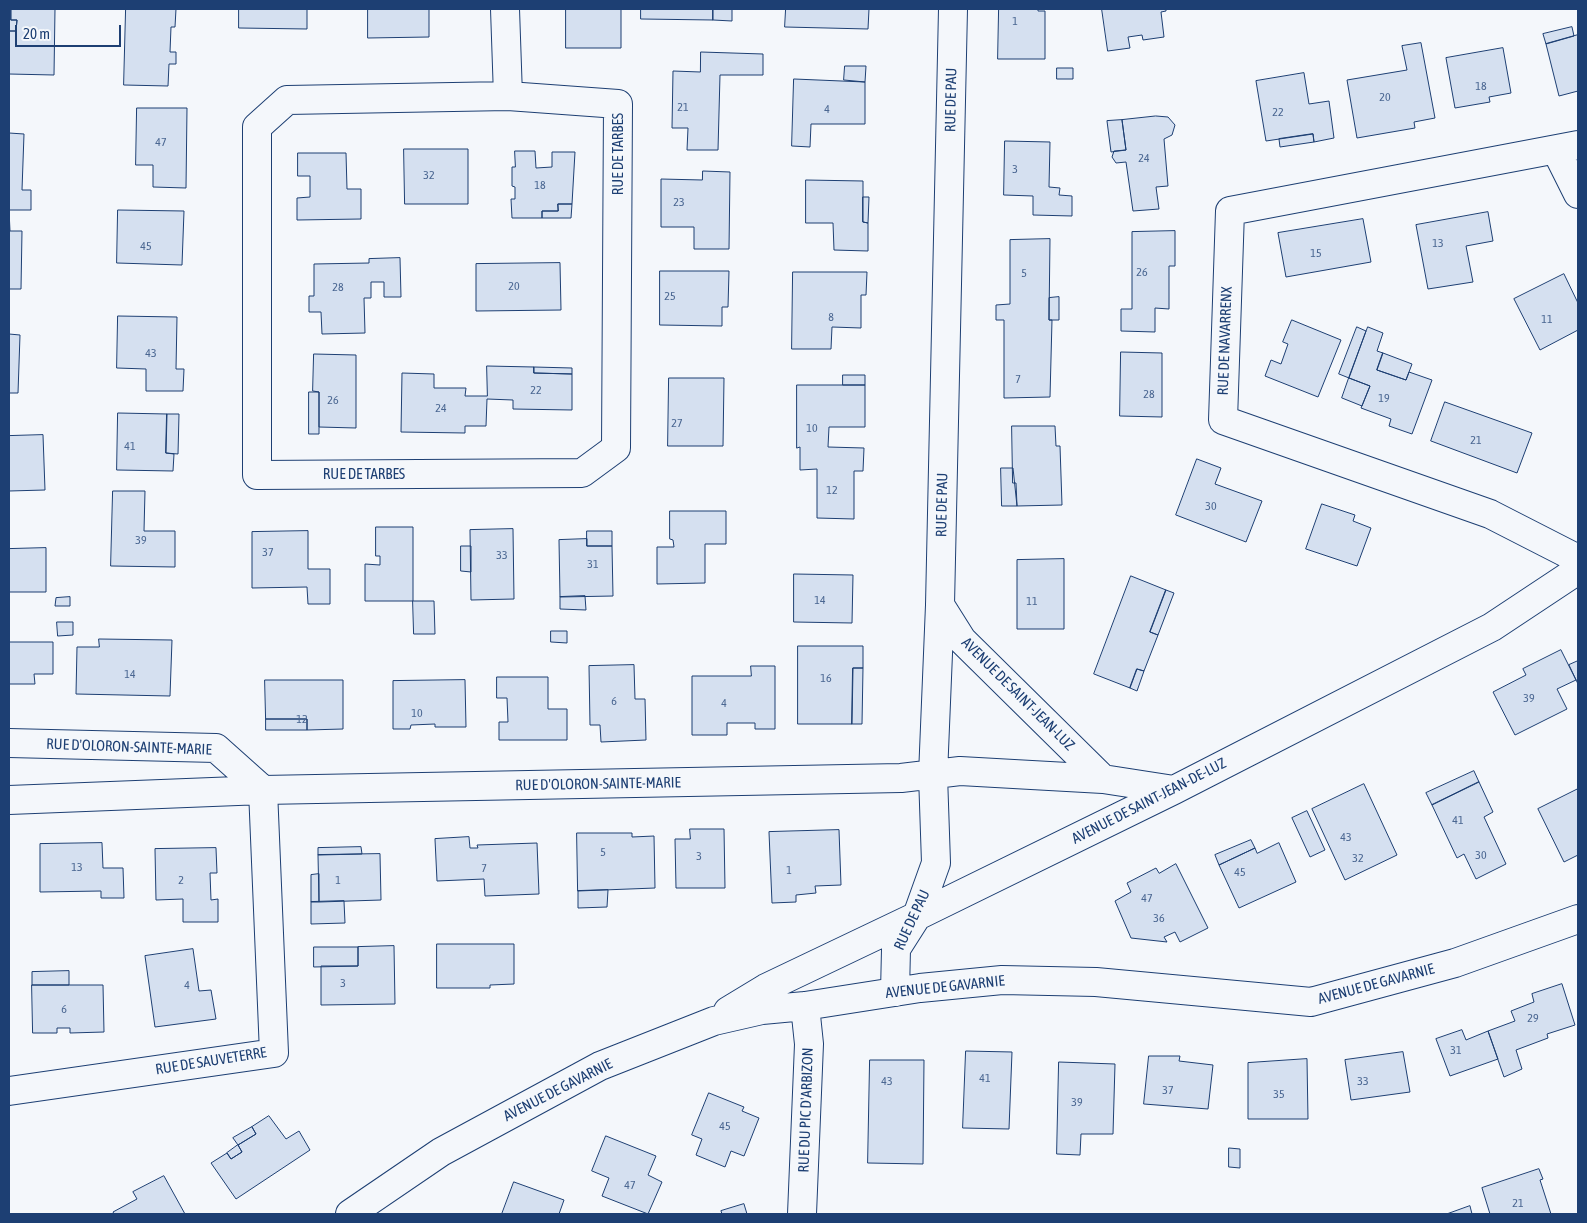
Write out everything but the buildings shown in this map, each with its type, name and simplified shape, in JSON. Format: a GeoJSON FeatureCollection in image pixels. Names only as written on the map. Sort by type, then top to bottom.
{"type":"FeatureCollection","features":[{"type":"Feature","properties":{"kind":"street"},"geometry":{"type":"LineString","coordinates":[[506,9],[508,96]]}},
{"type":"Feature","properties":{"kind":"street","name":"RUE DE PAU"},"geometry":{"type":"LineString","coordinates":[[894,992],[896,949],[917,916],[936,863],[933,775],[940,605],[953,9]]}},
{"type":"Feature","properties":{"kind":"street","name":"RUE DE TARBES"},"geometry":{"type":"LineString","coordinates":[[508,96],[618,104],[616,448],[582,474],[257,475],[257,126],[286,100],[508,96]]}},
{"type":"Feature","properties":{"kind":"street","name":"RUE DE NAVARRENX"},"geometry":{"type":"LineString","coordinates":[[1578,194],[1567,148],[1230,211],[1223,420],[1490,514],[1578,559]]}},
{"type":"Feature","properties":{"kind":"street","name":"AVENUE DE SAINT-JEAN-DE-LUZ"},"geometry":{"type":"LineString","coordinates":[[714,1021],[766,988],[1174,790],[1492,627],[1578,570]]}},
{"type":"Feature","properties":{"kind":"street","name":"AVENUE DE SAINT-JEAN-LUZ"},"geometry":{"type":"LineString","coordinates":[[940,605],[962,640],[1103,778]]}},
{"type":"Feature","properties":{"kind":"street","name":"RUE D'OLORON-SAINTE-MARIE"},"geometry":{"type":"LineString","coordinates":[[9,743],[216,748],[263,790]]}},
{"type":"Feature","properties":{"kind":"street","name":"AVENUE DE SAINT-JEAN-LUZ"},"geometry":{"type":"LineString","coordinates":[[933,775],[960,771],[1103,778],[1174,790]]}},
{"type":"Feature","properties":{"kind":"street","name":"RUE D'OLORON-SAINTE-MARIE"},"geometry":{"type":"LineString","coordinates":[[9,800],[263,790],[901,778],[933,775]]}},
{"type":"Feature","properties":{"kind":"street","name":"RUE DE SAUVETERRE"},"geometry":{"type":"LineString","coordinates":[[9,1092],[274,1053],[263,790]]}},
{"type":"Feature","properties":{"kind":"street","name":"AVENUE DE GAVARNIE"},"geometry":{"type":"LineString","coordinates":[[350,1214],[441,1152],[600,1066],[714,1021],[762,1010],[1002,980],[1096,982],[1311,1002],[1455,963],[1578,919]]}},
{"type":"Feature","properties":{"kind":"street","name":"RUE DU PIC D'ARBIZON"},"geometry":{"type":"LineString","coordinates":[[802,1214],[808,1044],[805,1006]]}}]}
